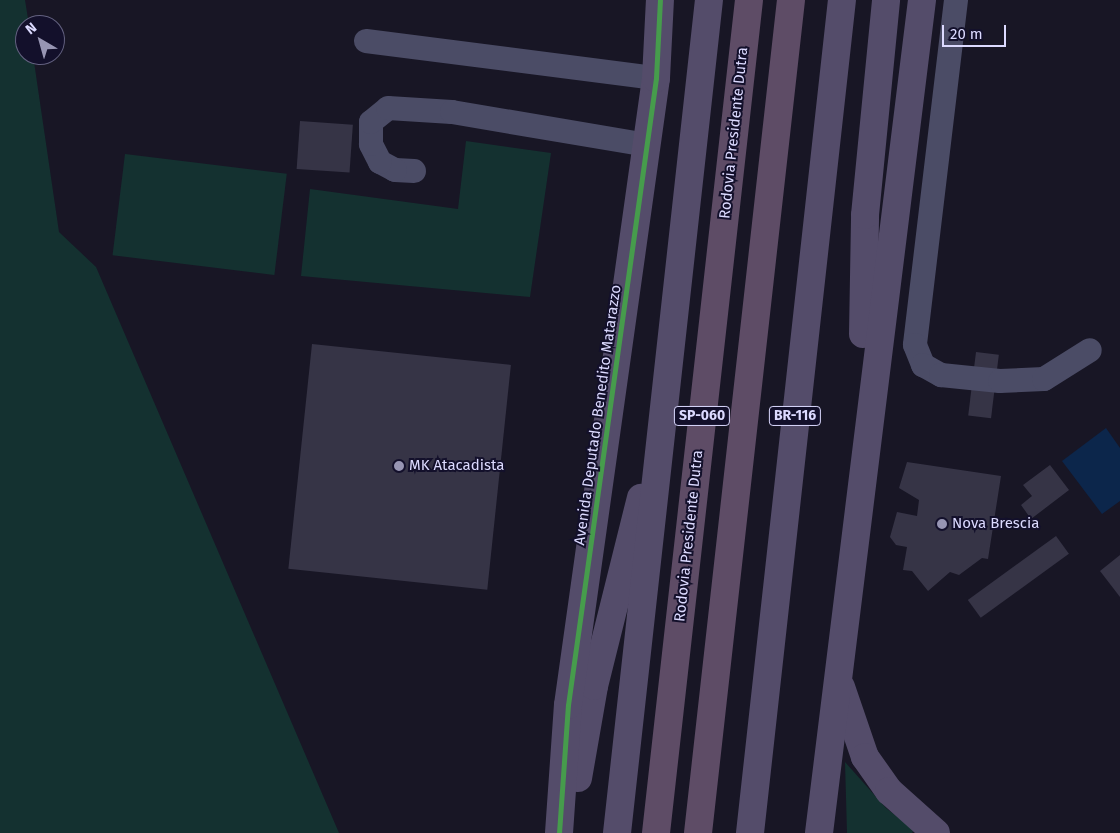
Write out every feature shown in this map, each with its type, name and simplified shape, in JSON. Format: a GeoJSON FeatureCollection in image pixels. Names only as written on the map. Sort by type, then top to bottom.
{"type":"FeatureCollection","features":[{"type":"Feature","properties":{"kind":"highway","name":"Rodovia Presidente Dutra"},"geometry":{"type":"LineString","coordinates":[[656,833],[749,0]]}},
{"type":"Feature","properties":{"kind":"highway","name":"SP-060"},"geometry":{"type":"LineString","coordinates":[[698,833],[791,0]]}},
{"type":"Feature","properties":{"kind":"main road","name":"Avenida Deputado Benedito Matarazzo"},"geometry":{"type":"LineString","coordinates":[[559,833],[568,705],[656,78],[660,0]]}},
{"type":"Feature","properties":{"kind":"main road"},"geometry":{"type":"LineString","coordinates":[[617,833],[709,0]]}},
{"type":"Feature","properties":{"kind":"main road","name":"BR-116"},"geometry":{"type":"LineString","coordinates":[[750,833],[842,0]]}},
{"type":"Feature","properties":{"kind":"main road"},"geometry":{"type":"LineString","coordinates":[[861,468],[865,215],[886,0]]}},
{"type":"Feature","properties":{"kind":"main road"},"geometry":{"type":"LineString","coordinates":[[819,833],[861,468],[922,0]]}},
{"type":"Feature","properties":{"kind":"main road"},"geometry":{"type":"LineString","coordinates":[[569,833],[594,686],[662,430]]}},
{"type":"Feature","properties":{"kind":"main road"},"geometry":{"type":"LineString","coordinates":[[837,673],[865,757],[889,791],[936,833]]}},
{"type":"Feature","properties":{"kind":"lane"},"geometry":{"type":"LineString","coordinates":[[956,0],[915,345],[923,365],[941,375],[1000,381],[1044,379],[1090,350]]}},
{"type":"Feature","properties":{"kind":"lane"},"geometry":{"type":"LineString","coordinates":[[366,41],[656,78]]}},
{"type":"Feature","properties":{"kind":"lane"},"geometry":{"type":"LineString","coordinates":[[414,171],[395,170],[380,162],[371,144],[371,122],[388,108],[452,112],[647,146]]}},
{"type":"Feature","properties":{"kind":"green space"},"geometry":{"type":"Polygon","coordinates":[[[0,0],[25,0],[27,15],[15,15],[15,65],[34,65],[59,232],[96,267],[339,833],[0,833],[0,0]]]}},
{"type":"Feature","properties":{"kind":"green space"},"geometry":{"type":"Polygon","coordinates":[[[466,141],[551,153],[530,297],[301,276],[310,189],[458,209],[466,141]]]}},
{"type":"Feature","properties":{"kind":"green space"},"geometry":{"type":"Polygon","coordinates":[[[125,154],[287,174],[274,275],[113,255],[125,154]]]}},
{"type":"Feature","properties":{"kind":"green space"},"geometry":{"type":"Polygon","coordinates":[[[845,762],[886,808],[914,830],[912,833],[847,833],[845,762]]]}},
{"type":"Feature","properties":{"kind":"water"},"geometry":{"type":"Polygon","coordinates":[[[1106,428],[1120,448],[1120,501],[1102,514],[1062,461],[1106,428]]]}},
{"type":"Feature","properties":{"kind":"building"},"geometry":{"type":"Polygon","coordinates":[[[300,121],[353,125],[350,173],[297,169],[300,121]]]}},
{"type":"Feature","properties":{"kind":"building","name":"MK Atacadista"},"geometry":{"type":"Polygon","coordinates":[[[312,344],[511,365],[487,590],[288,569],[312,344]]]}},
{"type":"Feature","properties":{"kind":"building"},"geometry":{"type":"Polygon","coordinates":[[[976,352],[999,355],[991,418],[968,416],[976,352]]]}},
{"type":"Feature","properties":{"kind":"building","name":"Nova Brescia"},"geometry":{"type":"Polygon","coordinates":[[[907,462],[1001,476],[988,559],[982,558],[959,575],[950,572],[928,591],[912,571],[903,570],[907,547],[896,545],[890,537],[897,512],[917,516],[919,500],[899,488],[907,462]]]}},
{"type":"Feature","properties":{"kind":"building"},"geometry":{"type":"Polygon","coordinates":[[[1050,465],[1069,490],[1031,519],[1021,505],[1032,496],[1023,485],[1050,465]]]}},
{"type":"Feature","properties":{"kind":"building"},"geometry":{"type":"Polygon","coordinates":[[[1056,536],[1069,554],[981,618],[968,600],[1056,536]]]}},
{"type":"Feature","properties":{"kind":"building"},"geometry":{"type":"Polygon","coordinates":[[[1120,555],[1120,597],[1100,571],[1120,555]]]}},
{"type":"Feature","properties":{"kind":"cycle path"},"geometry":{"type":"LineString","coordinates":[[559,833],[568,705],[656,78],[660,0]]}},
{"type":"Feature","properties":{"kind":"place","name":"MK Atacadista"},"geometry":{"type":"Point","coordinates":[399,466]}},
{"type":"Feature","properties":{"kind":"place","name":"Nova Brescia"},"geometry":{"type":"Point","coordinates":[942,524]}}]}
